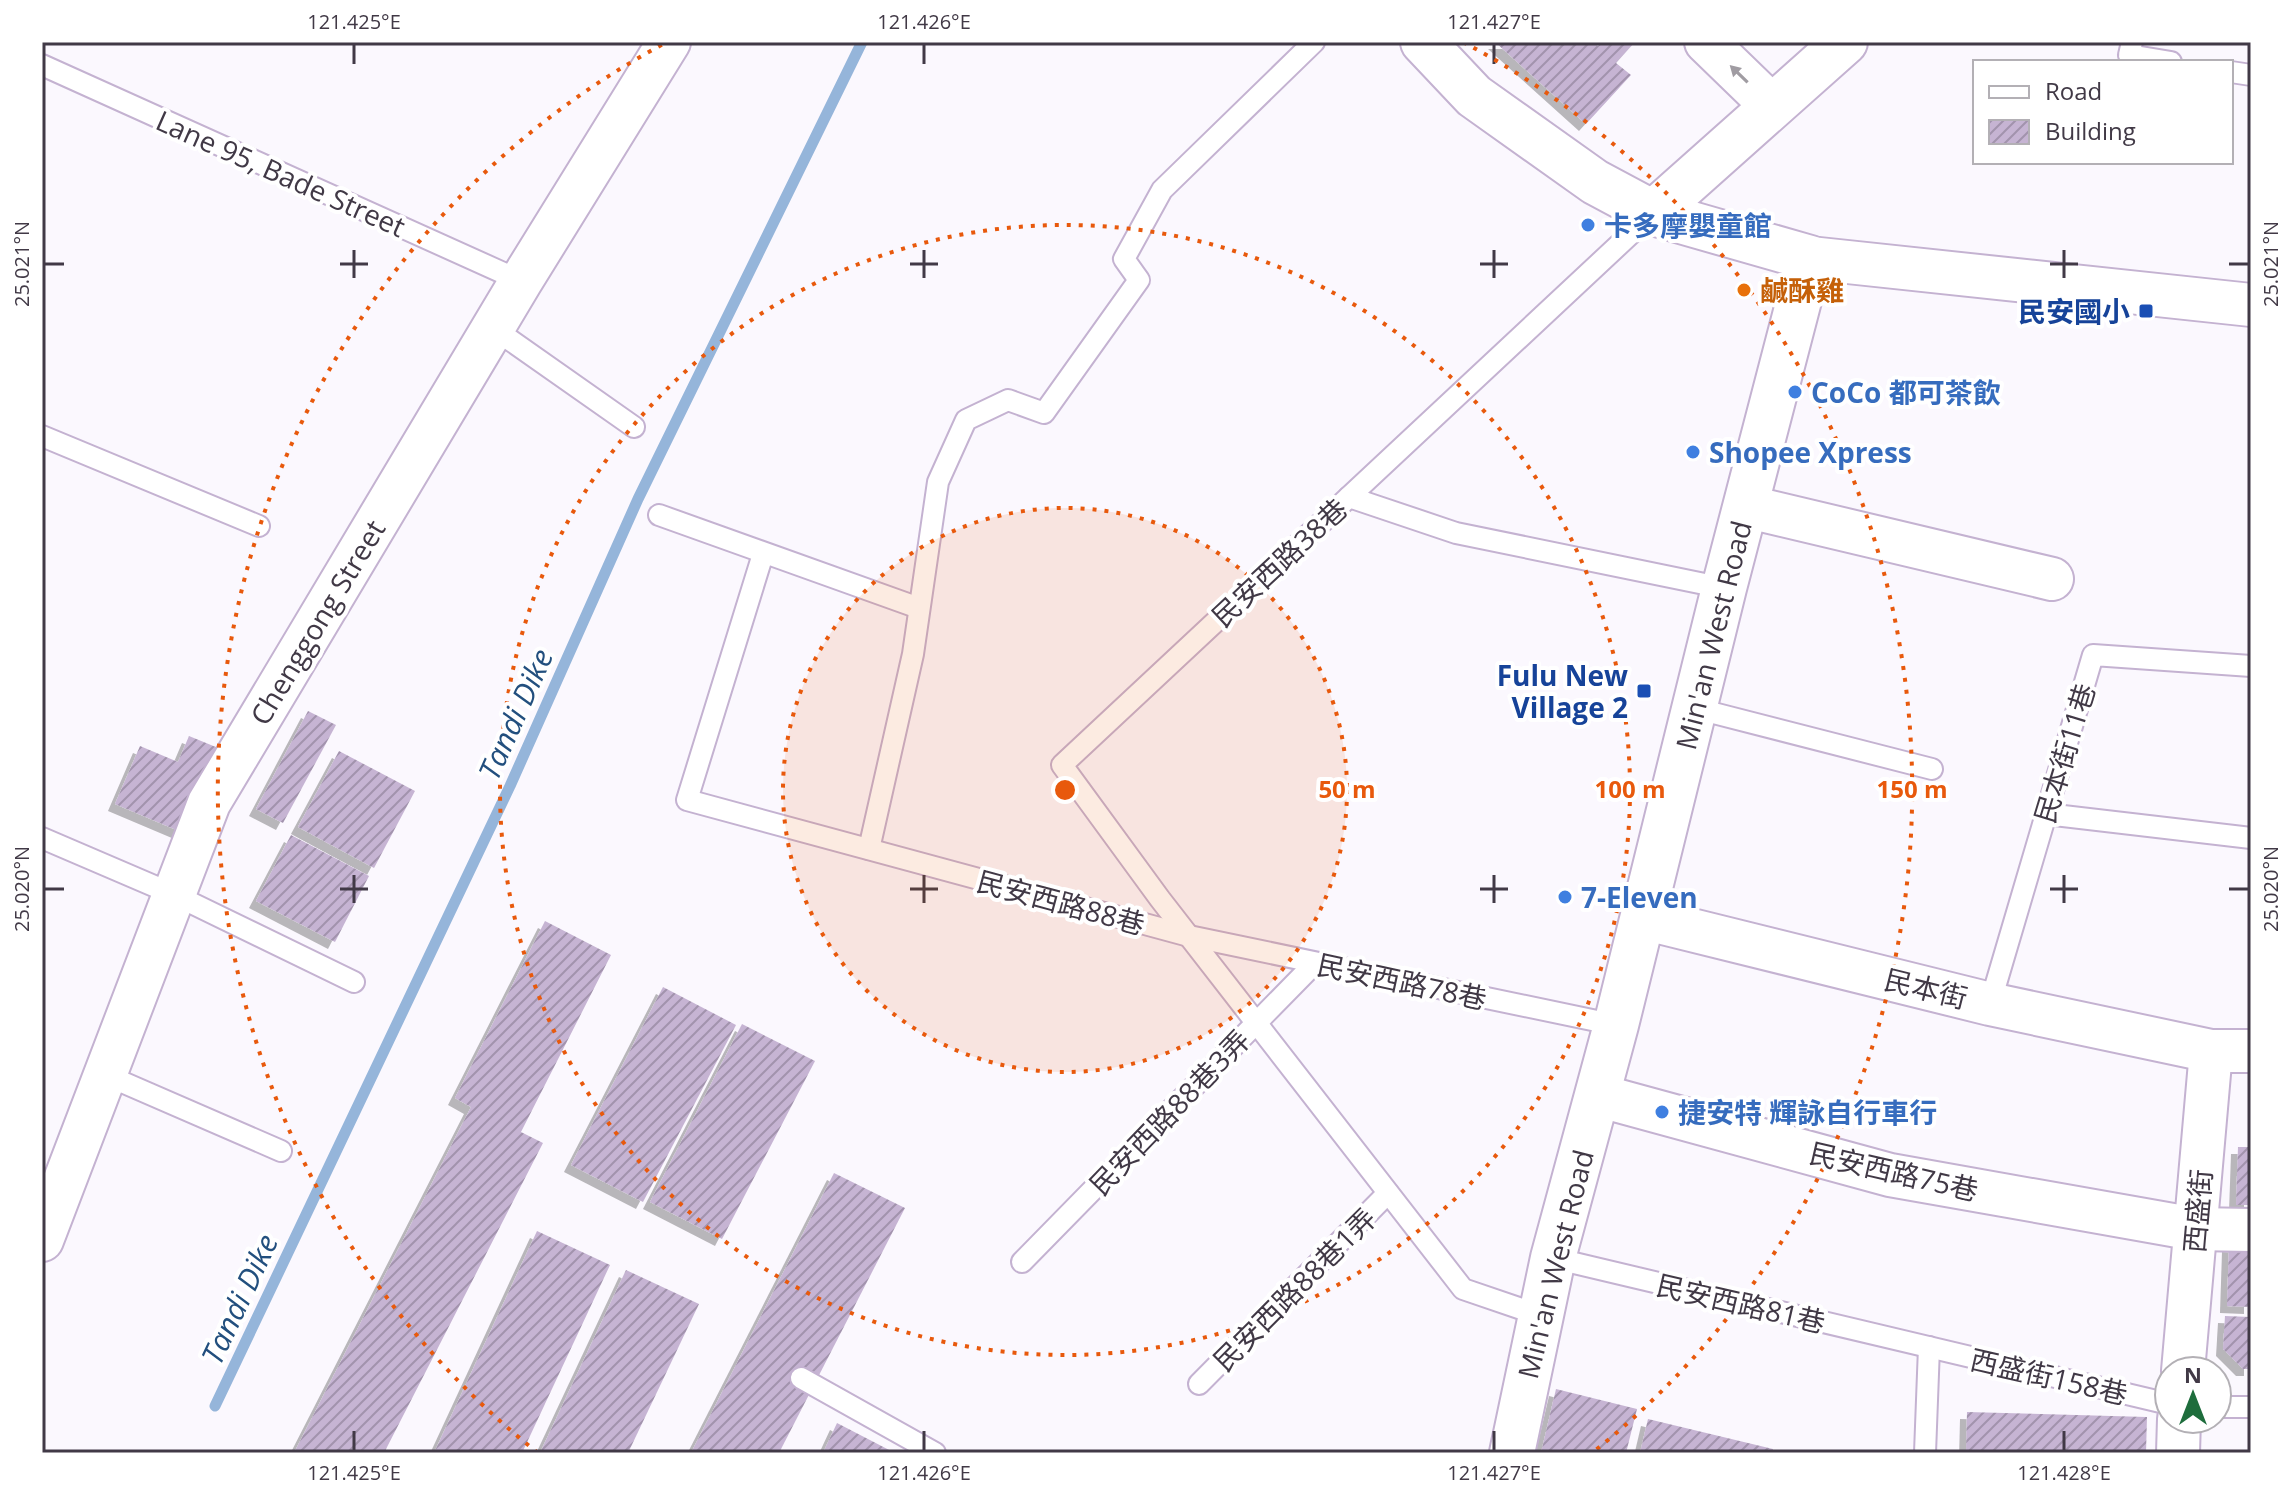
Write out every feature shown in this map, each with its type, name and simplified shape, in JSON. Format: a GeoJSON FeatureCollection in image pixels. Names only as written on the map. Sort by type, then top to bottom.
{"type":"FeatureCollection","features":[{"type":"Feature","properties":{"kind":"street","name":"Chenggong Street"},"geometry":{"type":"LineString","coordinates":[[42,1240],[209,803],[521,281],[669,42]]}},
{"type":"Feature","properties":{"kind":"street"},"geometry":{"type":"LineString","coordinates":[[1423,42],[1474,96],[1595,182],[1653,213],[1810,258],[2251,305]]}},
{"type":"Feature","properties":{"kind":"street"},"geometry":{"type":"LineString","coordinates":[[1706,42],[1772,106]]}},
{"type":"Feature","properties":{"kind":"street"},"geometry":{"type":"LineString","coordinates":[[1653,213],[1845,42]]}},
{"type":"Feature","properties":{"kind":"street","name":"Min'an West Road"},"geometry":{"type":"LineString","coordinates":[[1512,1453],[1553,1258],[1616,1025],[1724,588],[1810,258]]}},
{"type":"Feature","properties":{"kind":"street"},"geometry":{"type":"LineString","coordinates":[[1745,506],[2052,579]]}},
{"type":"Feature","properties":{"kind":"street","name":"民本街"},"geometry":{"type":"LineString","coordinates":[[1643,918],[1990,1004],[2231,1051]]}},
{"type":"Feature","properties":{"kind":"street","name":"西盛街"},"geometry":{"type":"LineString","coordinates":[[2184,1355],[2195,1229],[2231,1051]]}},
{"type":"Feature","properties":{"kind":"street","name":"民安西路75巷"},"geometry":{"type":"LineString","coordinates":[[1597,1095],[1890,1175],[2195,1229],[2251,1230]]}},
{"type":"Feature","properties":{"kind":"lane"},"geometry":{"type":"LineString","coordinates":[[869,849],[913,654],[938,482],[966,420],[1008,400],[1044,413],[1139,280],[1124,259],[1162,190],[1314,42]]}},
{"type":"Feature","properties":{"kind":"lane"},"geometry":{"type":"LineString","coordinates":[[2132,42],[2129,55],[2159,60]]}},
{"type":"Feature","properties":{"kind":"lane","name":"Lane 95, Bade Street"},"geometry":{"type":"LineString","coordinates":[[42,65],[521,281]]}},
{"type":"Feature","properties":{"kind":"lane","name":"民安西路38巷"},"geometry":{"type":"LineString","coordinates":[[1189,936],[1062,765],[1653,213]]}},
{"type":"Feature","properties":{"kind":"lane"},"geometry":{"type":"LineString","coordinates":[[493,328],[634,427]]}},
{"type":"Feature","properties":{"kind":"lane"},"geometry":{"type":"LineString","coordinates":[[42,436],[259,526]]}},
{"type":"Feature","properties":{"kind":"lane"},"geometry":{"type":"LineString","coordinates":[[1349,497],[1456,533],[1724,588]]}},
{"type":"Feature","properties":{"kind":"lane"},"geometry":{"type":"LineString","coordinates":[[659,515],[919,608]]}},
{"type":"Feature","properties":{"kind":"lane","name":"民安西路88巷"},"geometry":{"type":"LineString","coordinates":[[763,554],[687,800],[1189,936]]}},
{"type":"Feature","properties":{"kind":"lane","name":"民本街11巷"},"geometry":{"type":"LineString","coordinates":[[1990,1004],[2093,655],[2251,666]]}},
{"type":"Feature","properties":{"kind":"lane"},"geometry":{"type":"LineString","coordinates":[[1694,708],[1932,769]]}},
{"type":"Feature","properties":{"kind":"lane"},"geometry":{"type":"LineString","coordinates":[[2046,814],[2251,838]]}},
{"type":"Feature","properties":{"kind":"lane"},"geometry":{"type":"LineString","coordinates":[[42,838],[175,895],[354,982]]}},
{"type":"Feature","properties":{"kind":"lane"},"geometry":{"type":"LineString","coordinates":[[1189,936],[1463,1289],[1539,1315]]}},
{"type":"Feature","properties":{"kind":"lane","name":"民安西路78巷"},"geometry":{"type":"LineString","coordinates":[[1189,936],[1616,1025]]}},
{"type":"Feature","properties":{"kind":"lane","name":"民安西路88巷3弄"},"geometry":{"type":"LineString","coordinates":[[1022,1262],[1315,963]]}},
{"type":"Feature","properties":{"kind":"lane"},"geometry":{"type":"LineString","coordinates":[[106,1075],[281,1151]]}},
{"type":"Feature","properties":{"kind":"lane","name":"民安西路88巷1弄"},"geometry":{"type":"LineString","coordinates":[[1199,1384],[1388,1193]]}},
{"type":"Feature","properties":{"kind":"lane","name":"民安西路81巷"},"geometry":{"type":"LineString","coordinates":[[1553,1258],[1929,1347]]}},
{"type":"Feature","properties":{"kind":"lane"},"geometry":{"type":"LineString","coordinates":[[1925,1453],[1929,1347]]}},
{"type":"Feature","properties":{"kind":"lane","name":"西盛街158巷"},"geometry":{"type":"LineString","coordinates":[[1929,1347],[2153,1400]]}},
{"type":"Feature","properties":{"kind":"lane"},"geometry":{"type":"LineString","coordinates":[[801,1378],[935,1453]]}},
{"type":"Feature","properties":{"kind":"building"},"geometry":{"type":"Polygon","coordinates":[[[1495,42],[1594,42],[1598,46],[1601,42],[1635,42],[1616,63],[1631,75],[1586,124],[1495,42]]]}},
{"type":"Feature","properties":{"kind":"building"},"geometry":{"type":"Polygon","coordinates":[[[308,711],[336,725],[283,823],[256,809],[308,711]]]}},
{"type":"Feature","properties":{"kind":"building"},"geometry":{"type":"Polygon","coordinates":[[[189,736],[228,752],[193,837],[115,804],[140,746],[178,762],[189,736]]]}},
{"type":"Feature","properties":{"kind":"building"},"geometry":{"type":"Polygon","coordinates":[[[339,751],[415,791],[374,868],[298,827],[339,751]]]}},
{"type":"Feature","properties":{"kind":"building"},"geometry":{"type":"Polygon","coordinates":[[[291,835],[369,876],[335,942],[256,901],[291,835]]]}},
{"type":"Feature","properties":{"kind":"building"},"geometry":{"type":"Polygon","coordinates":[[[545,921],[611,955],[521,1132],[543,1143],[384,1453],[294,1453],[471,1107],[455,1098],[545,921]]]}},
{"type":"Feature","properties":{"kind":"building"},"geometry":{"type":"Polygon","coordinates":[[[663,987],[736,1025],[643,1202],[571,1165],[663,987]]]}},
{"type":"Feature","properties":{"kind":"building"},"geometry":{"type":"Polygon","coordinates":[[[742,1024],[815,1061],[722,1239],[650,1202],[742,1024]]]}},
{"type":"Feature","properties":{"kind":"building"},"geometry":{"type":"Polygon","coordinates":[[[2238,1147],[2251,1147],[2251,1205],[2236,1205],[2238,1147]]]}},
{"type":"Feature","properties":{"kind":"building"},"geometry":{"type":"Polygon","coordinates":[[[834,1173],[905,1208],[779,1453],[691,1453],[834,1173]]]}},
{"type":"Feature","properties":{"kind":"building"},"geometry":{"type":"Polygon","coordinates":[[[537,1231],[610,1265],[522,1453],[434,1453],[537,1231]]]}},
{"type":"Feature","properties":{"kind":"building"},"geometry":{"type":"Polygon","coordinates":[[[2229,1245],[2251,1246],[2251,1307],[2227,1306],[2229,1245]]]}},
{"type":"Feature","properties":{"kind":"building"},"geometry":{"type":"Polygon","coordinates":[[[626,1270],[699,1304],[628,1453],[540,1453],[626,1270]]]}},
{"type":"Feature","properties":{"kind":"building"},"geometry":{"type":"Polygon","coordinates":[[[2225,1316],[2251,1317],[2251,1369],[2243,1369],[2233,1355],[2223,1349],[2225,1316]]]}},
{"type":"Feature","properties":{"kind":"building"},"geometry":{"type":"Polygon","coordinates":[[[1556,1389],[1637,1409],[1626,1453],[1541,1453],[1556,1389]]]}},
{"type":"Feature","properties":{"kind":"building"},"geometry":{"type":"Polygon","coordinates":[[[1967,1412],[2147,1417],[2146,1453],[1966,1453],[1967,1412]]]}},
{"type":"Feature","properties":{"kind":"building"},"geometry":{"type":"Polygon","coordinates":[[[1648,1419],[1773,1449],[1772,1453],[1640,1453],[1648,1419]]]}},
{"type":"Feature","properties":{"kind":"building"},"geometry":{"type":"Polygon","coordinates":[[[837,1423],[895,1453],[823,1453],[837,1423]]]}},
{"type":"Feature","properties":{"kind":"waterway","name":"Tandi Dike"},"geometry":{"type":"LineString","coordinates":[[215,1406],[510,786],[638,499],[862,42]]}},
{"type":"Feature","properties":{"kind":"place","name":"卡多摩嬰童館"},"geometry":{"type":"Point","coordinates":[1588,225]}},
{"type":"Feature","properties":{"kind":"place","name":"鹹酥雞"},"geometry":{"type":"Point","coordinates":[1744,290]}},
{"type":"Feature","properties":{"kind":"place","name":"民安國小"},"geometry":{"type":"Point","coordinates":[2146,311]}},
{"type":"Feature","properties":{"kind":"place","name":"CoCo 都可茶飲"},"geometry":{"type":"Point","coordinates":[1795,392]}},
{"type":"Feature","properties":{"kind":"place","name":"Shopee Xpress"},"geometry":{"type":"Point","coordinates":[1693,452]}},
{"type":"Feature","properties":{"kind":"place","name":"Fulu New Village 2"},"geometry":{"type":"Point","coordinates":[1644,691]}},
{"type":"Feature","properties":{"kind":"place","name":"7-Eleven"},"geometry":{"type":"Point","coordinates":[1565,897]}},
{"type":"Feature","properties":{"kind":"place","name":"捷安特 輝詠自行車行"},"geometry":{"type":"Point","coordinates":[1662,1112]}}]}
